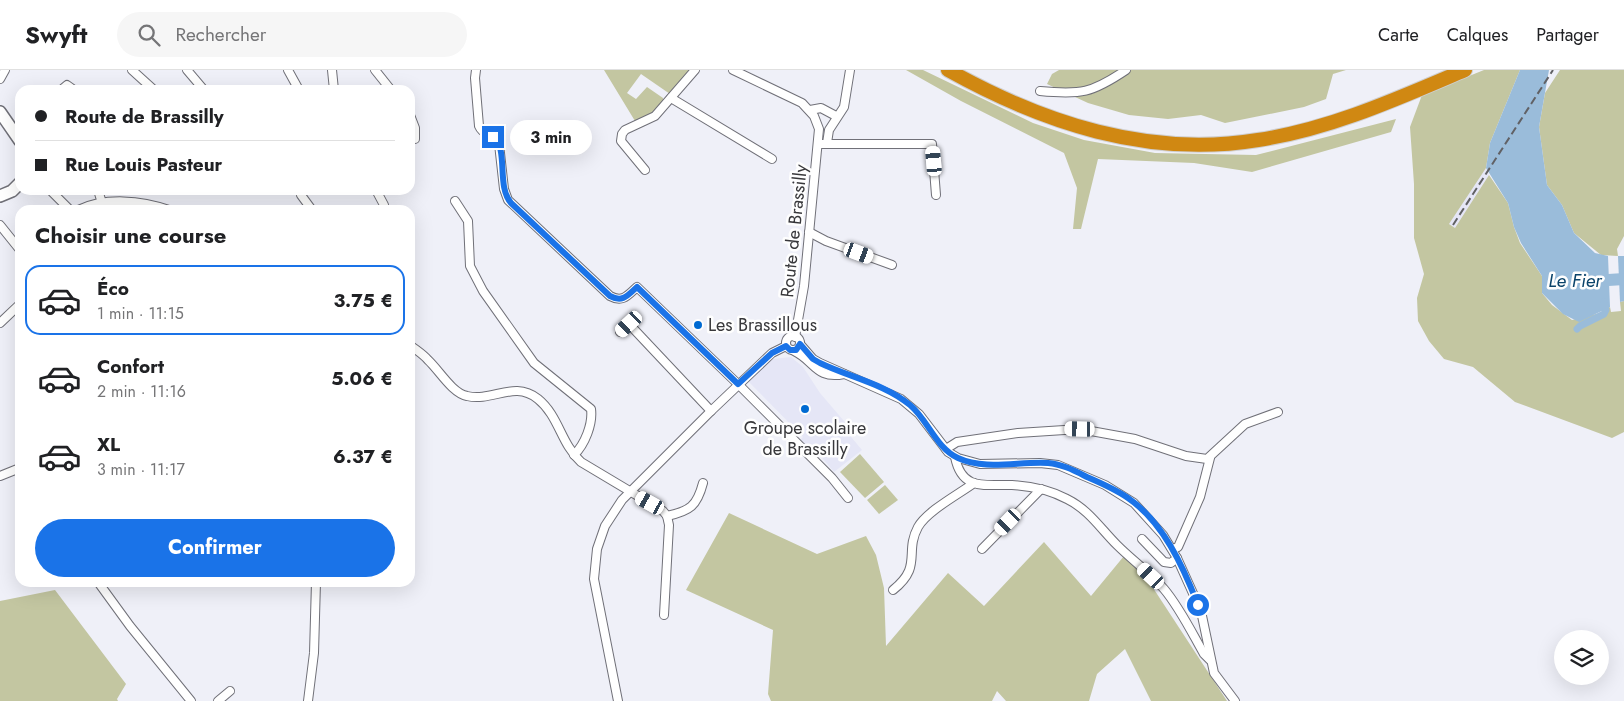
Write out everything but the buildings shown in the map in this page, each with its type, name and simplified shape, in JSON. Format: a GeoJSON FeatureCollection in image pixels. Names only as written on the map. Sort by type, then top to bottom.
{"type":"FeatureCollection","features":[{"type":"Feature","properties":{"kind":"highway"},"geometry":{"type":"LineString","coordinates":[[948,70],[994,95],[1063,123],[1114,137],[1180,145],[1233,144],[1289,134],[1354,115],[1459,73]]}},
{"type":"Feature","properties":{"kind":"street"},"geometry":{"type":"LineString","coordinates":[[0,79],[5,70]]}},
{"type":"Feature","properties":{"kind":"street"},"geometry":{"type":"LineString","coordinates":[[132,70],[148,85]]}},
{"type":"Feature","properties":{"kind":"street"},"geometry":{"type":"LineString","coordinates":[[187,70],[197,85]]}},
{"type":"Feature","properties":{"kind":"street"},"geometry":{"type":"LineString","coordinates":[[288,70],[296,85]]}},
{"type":"Feature","properties":{"kind":"street"},"geometry":{"type":"LineString","coordinates":[[332,70],[334,85]]}},
{"type":"Feature","properties":{"kind":"street"},"geometry":{"type":"LineString","coordinates":[[375,70],[387,85]]}},
{"type":"Feature","properties":{"kind":"street"},"geometry":{"type":"LineString","coordinates":[[476,70],[479,126],[483,133],[496,140],[499,144],[503,185],[508,200],[610,296],[621,300],[626,298],[637,287],[738,384],[832,478],[848,498]]}},
{"type":"Feature","properties":{"kind":"street"},"geometry":{"type":"LineString","coordinates":[[645,170],[621,141],[622,134],[625,130],[655,116],[695,70]]}},
{"type":"Feature","properties":{"kind":"street"},"geometry":{"type":"LineString","coordinates":[[733,70],[796,99],[810,110],[820,108],[836,116]]}},
{"type":"Feature","properties":{"kind":"street"},"geometry":{"type":"LineString","coordinates":[[850,70],[844,107],[836,116],[823,144],[932,144],[936,195]]}},
{"type":"Feature","properties":{"kind":"street"},"geometry":{"type":"LineString","coordinates":[[1040,91],[1077,94],[1107,82],[1126,70]]}},
{"type":"Feature","properties":{"kind":"street"},"geometry":{"type":"LineString","coordinates":[[671,98],[772,159]]}},
{"type":"Feature","properties":{"kind":"street","name":"Route de Brassilly"},"geometry":{"type":"LineString","coordinates":[[795,337],[804,286],[809,232],[823,144],[819,129],[810,110]]}},
{"type":"Feature","properties":{"kind":"street"},"geometry":{"type":"LineString","coordinates":[[0,113],[15,134]]}},
{"type":"Feature","properties":{"kind":"street"},"geometry":{"type":"LineString","coordinates":[[415,128],[415,139]]}},
{"type":"Feature","properties":{"kind":"street"},"geometry":{"type":"LineString","coordinates":[[0,196],[15,188]]}},
{"type":"Feature","properties":{"kind":"street"},"geometry":{"type":"LineString","coordinates":[[55,195],[65,205]]}},
{"type":"Feature","properties":{"kind":"street"},"geometry":{"type":"LineString","coordinates":[[100,195],[102,203]]}},
{"type":"Feature","properties":{"kind":"street"},"geometry":{"type":"LineString","coordinates":[[301,195],[308,205]]}},
{"type":"Feature","properties":{"kind":"street"},"geometry":{"type":"LineString","coordinates":[[379,195],[384,205]]}},
{"type":"Feature","properties":{"kind":"street"},"geometry":{"type":"LineString","coordinates":[[455,201],[468,221],[470,266],[483,292],[539,368],[591,409],[589,428],[583,443],[574,455]]}},
{"type":"Feature","properties":{"kind":"street"},"geometry":{"type":"LineString","coordinates":[[95,205],[102,203],[141,203],[149,205]]}},
{"type":"Feature","properties":{"kind":"street"},"geometry":{"type":"LineString","coordinates":[[0,225],[15,244]]}},
{"type":"Feature","properties":{"kind":"street"},"geometry":{"type":"LineString","coordinates":[[809,232],[826,241],[892,265]]}},
{"type":"Feature","properties":{"kind":"street"},"geometry":{"type":"LineString","coordinates":[[0,323],[15,309]]}},
{"type":"Feature","properties":{"kind":"street"},"geometry":{"type":"LineString","coordinates":[[620,332],[629,324],[710,410]]}},
{"type":"Feature","properties":{"kind":"street"},"geometry":{"type":"LineString","coordinates":[[618,701],[596,589],[594,566],[597,549],[605,526],[620,503],[710,410],[772,353],[786,346],[788,338],[795,337],[800,340],[800,344],[817,361],[901,399],[919,414],[946,449],[956,457],[980,464],[1040,463],[1066,468],[1128,498],[1151,520],[1173,550],[1201,611],[1210,660],[1216,677],[1235,701]]}},
{"type":"Feature","properties":{"kind":"street"},"geometry":{"type":"LineString","coordinates":[[794,351],[799,348],[800,344]]}},
{"type":"Feature","properties":{"kind":"street"},"geometry":{"type":"LineString","coordinates":[[786,346],[805,357],[819,371],[830,376],[844,374]]}},
{"type":"Feature","properties":{"kind":"street"},"geometry":{"type":"LineString","coordinates":[[415,349],[428,359],[463,395],[477,398],[520,390],[538,399],[555,417],[574,455],[586,466],[660,508],[667,516],[669,525],[664,615]]}},
{"type":"Feature","properties":{"kind":"street"},"geometry":{"type":"LineString","coordinates":[[1173,550],[1178,547],[1200,498],[1210,458],[1244,424],[1278,412]]}},
{"type":"Feature","properties":{"kind":"street"},"geometry":{"type":"LineString","coordinates":[[946,449],[957,442],[1009,434],[1080,429],[1135,438],[1195,458],[1210,458]]}},
{"type":"Feature","properties":{"kind":"street"},"geometry":{"type":"LineString","coordinates":[[956,457],[958,469],[966,479],[974,483],[982,486],[1012,485],[1040,489],[1062,496],[1086,510],[1116,544],[1165,590],[1204,654],[1210,660]]}},
{"type":"Feature","properties":{"kind":"street"},"geometry":{"type":"LineString","coordinates":[[0,476],[15,470]]}},
{"type":"Feature","properties":{"kind":"street"},"geometry":{"type":"LineString","coordinates":[[667,516],[684,512],[692,507],[698,500],[703,483]]}},
{"type":"Feature","properties":{"kind":"street"},"geometry":{"type":"LineString","coordinates":[[893,590],[905,579],[911,568],[913,540],[919,524],[974,483]]}},
{"type":"Feature","properties":{"kind":"street"},"geometry":{"type":"LineString","coordinates":[[982,549],[1040,489]]}},
{"type":"Feature","properties":{"kind":"street"},"geometry":{"type":"LineString","coordinates":[[1142,539],[1164,562],[1171,564],[1177,558]]}},
{"type":"Feature","properties":{"kind":"street"},"geometry":{"type":"LineString","coordinates":[[102,587],[130,626],[191,701]]}},
{"type":"Feature","properties":{"kind":"street"},"geometry":{"type":"LineString","coordinates":[[308,701],[314,653],[316,587]]}},
{"type":"Feature","properties":{"kind":"street"},"geometry":{"type":"LineString","coordinates":[[218,701],[230,691]]}},
{"type":"Feature","properties":{"kind":"shaded area"},"geometry":{"type":"Polygon","coordinates":[[[1486,168],[1489,175],[1455,228],[1449,224],[1486,168]]]}},
{"type":"Feature","properties":{"kind":"shaded area","name":"Groupe scolaire de Brassilly"},"geometry":{"type":"Polygon","coordinates":[[[791,357],[803,367],[820,393],[849,428],[847,432],[862,450],[834,472],[819,454],[814,456],[800,440],[803,437],[747,380],[772,359],[791,357]]]}},
{"type":"Feature","properties":{"kind":"green space"},"geometry":{"type":"Polygon","coordinates":[[[604,70],[690,70],[670,94],[641,74],[627,93],[636,99],[647,87],[663,98],[664,101],[655,113],[635,121],[604,70]]]}},
{"type":"Feature","properties":{"kind":"green space"},"geometry":{"type":"Polygon","coordinates":[[[906,70],[923,70],[1033,123],[1084,140],[1155,153],[1256,155],[1396,119],[1391,132],[1252,172],[1194,163],[1098,159],[1081,229],[1073,229],[1077,188],[1064,153],[961,101],[906,70]]]}},
{"type":"Feature","properties":{"kind":"green space"},"geometry":{"type":"Polygon","coordinates":[[[1059,70],[1346,70],[1333,74],[1326,99],[1304,107],[1225,123],[1201,115],[1168,119],[1129,115],[1088,103],[1047,84],[1052,74],[1059,70]]]}},
{"type":"Feature","properties":{"kind":"green space"},"geometry":{"type":"Polygon","coordinates":[[[1484,70],[1520,70],[1490,143],[1486,168],[1449,224],[1455,228],[1489,175],[1508,203],[1520,243],[1542,276],[1542,293],[1552,305],[1572,320],[1600,313],[1610,307],[1611,312],[1621,311],[1620,302],[1624,301],[1624,432],[1612,438],[1515,402],[1473,367],[1444,359],[1429,341],[1418,321],[1417,298],[1424,274],[1414,238],[1414,184],[1410,127],[1422,95],[1484,70]]]}},
{"type":"Feature","properties":{"kind":"green space"},"geometry":{"type":"Polygon","coordinates":[[[1560,70],[1624,70],[1624,236],[1617,249],[1618,256],[1601,255],[1574,233],[1562,205],[1547,185],[1539,127],[1545,93],[1560,70]]]}},
{"type":"Feature","properties":{"kind":"green space"},"geometry":{"type":"Polygon","coordinates":[[[860,454],[884,482],[865,498],[840,472],[860,454]]]}},
{"type":"Feature","properties":{"kind":"green space"},"geometry":{"type":"Polygon","coordinates":[[[885,485],[898,500],[879,514],[867,500],[885,485]]]}},
{"type":"Feature","properties":{"kind":"green space"},"geometry":{"type":"Polygon","coordinates":[[[729,513],[817,554],[866,536],[876,555],[884,588],[886,646],[948,573],[984,606],[1044,542],[1091,596],[1124,556],[1142,571],[1227,701],[1151,701],[1125,649],[1097,674],[1089,701],[1006,701],[997,691],[992,701],[771,701],[768,694],[773,630],[686,590],[729,513]]]}},
{"type":"Feature","properties":{"kind":"green space"},"geometry":{"type":"Polygon","coordinates":[[[55,590],[126,684],[117,699],[118,701],[0,701],[0,601],[55,590]]]}},
{"type":"Feature","properties":{"kind":"water","name":"Le Fier"},"geometry":{"type":"Polygon","coordinates":[[[1520,70],[1549,70],[1539,127],[1547,185],[1562,205],[1574,233],[1595,253],[1608,256],[1610,307],[1579,322],[1563,314],[1542,293],[1542,276],[1521,243],[1514,227],[1508,203],[1486,168],[1490,143],[1520,70]]]}},
{"type":"Feature","properties":{"kind":"water","name":"Le Fier"},"geometry":{"type":"Polygon","coordinates":[[[1618,256],[1624,256],[1624,301],[1620,302],[1618,256]]]}},
{"type":"Feature","properties":{"kind":"waterway","name":"Le Fier"},"geometry":{"type":"LineString","coordinates":[[1593,281],[1624,279]]}},
{"type":"Feature","properties":{"kind":"waterway"},"geometry":{"type":"LineString","coordinates":[[1577,329],[1604,314],[1606,310],[1604,302]]}},
{"type":"Feature","properties":{"kind":"railway"},"geometry":{"type":"LineString","coordinates":[[1453,225],[1553,70]]}},
{"type":"Feature","properties":{"kind":"place","name":"Les Brassillous"},"geometry":{"type":"Point","coordinates":[698,325]}},
{"type":"Feature","properties":{"kind":"place","name":"Groupe scolaire de Brassilly"},"geometry":{"type":"Point","coordinates":[805,409]}},
{"type":"Feature","properties":{"kind":"route"},"geometry":{"type":"LineString","coordinates":[[493,137],[500,147],[504,188],[511,203],[616,300],[626,298],[637,287],[738,384],[772,353],[786,346],[794,351],[799,348],[800,344],[813,359],[820,363],[889,392],[911,406],[939,442],[953,456],[980,464],[1051,463],[1105,485],[1134,503],[1170,544],[1198,605]]}}]}
